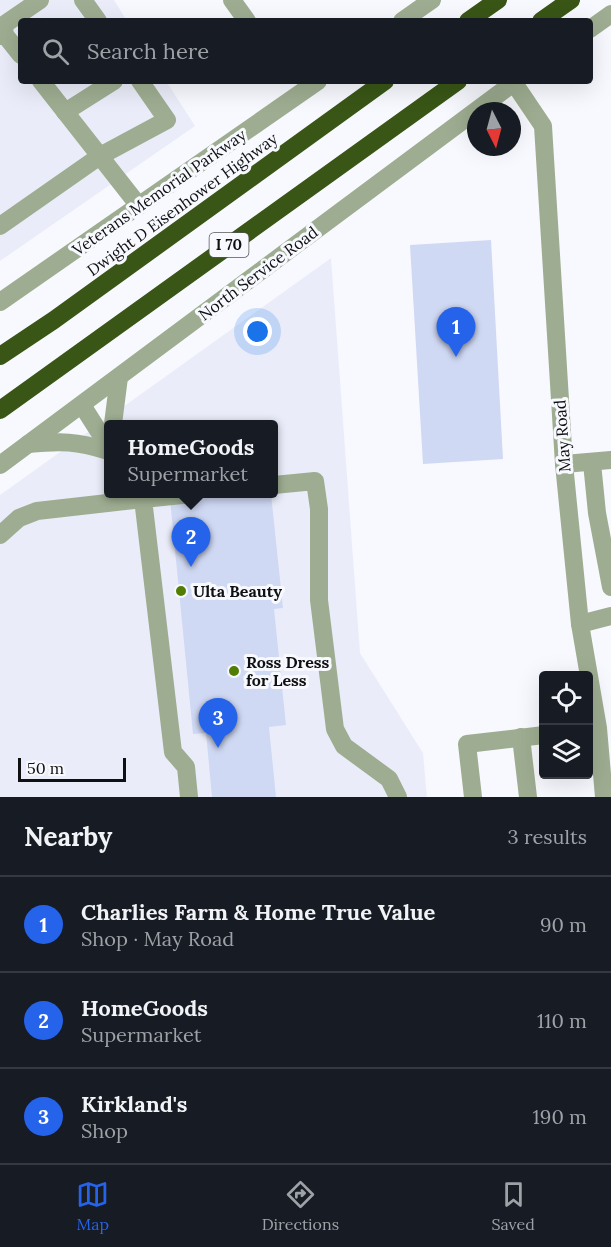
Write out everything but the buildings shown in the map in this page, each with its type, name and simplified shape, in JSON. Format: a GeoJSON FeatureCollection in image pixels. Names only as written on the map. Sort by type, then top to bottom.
{"type":"FeatureCollection","features":[{"type":"Feature","properties":{"kind":"highway"},"geometry":{"type":"LineString","coordinates":[[472,18],[498,0]]}},
{"type":"Feature","properties":{"kind":"highway"},"geometry":{"type":"LineString","coordinates":[[546,18],[571,0]]}},
{"type":"Feature","properties":{"kind":"highway","name":"Dwight D Eisenhower Highway"},"geometry":{"type":"LineString","coordinates":[[0,356],[54,321],[381,84]]}},
{"type":"Feature","properties":{"kind":"highway","name":"I 70"},"geometry":{"type":"LineString","coordinates":[[0,410],[454,84]]}},
{"type":"Feature","properties":{"kind":"street"},"geometry":{"type":"LineString","coordinates":[[18,52],[2,35],[5,24],[40,0]]}},
{"type":"Feature","properties":{"kind":"street"},"geometry":{"type":"LineString","coordinates":[[83,0],[96,18]]}},
{"type":"Feature","properties":{"kind":"street"},"geometry":{"type":"LineString","coordinates":[[232,0],[245,18]]}},
{"type":"Feature","properties":{"kind":"street"},"geometry":{"type":"LineString","coordinates":[[406,18],[432,0]]}},
{"type":"Feature","properties":{"kind":"street"},"geometry":{"type":"LineString","coordinates":[[43,84],[139,206]]}},
{"type":"Feature","properties":{"kind":"street"},"geometry":{"type":"LineString","coordinates":[[66,112],[109,84]]}},
{"type":"Feature","properties":{"kind":"street"},"geometry":{"type":"LineString","coordinates":[[0,226],[100,156],[167,120],[142,84]]}},
{"type":"Feature","properties":{"kind":"street","name":"North Service Road"},"geometry":{"type":"LineString","coordinates":[[0,465],[512,84]]}},
{"type":"Feature","properties":{"kind":"street","name":"May Road"},"geometry":{"type":"LineString","coordinates":[[516,84],[543,126],[564,464],[593,725]]}},
{"type":"Feature","properties":{"kind":"street","name":"Veterans Memorial Parkway"},"geometry":{"type":"LineString","coordinates":[[3,294],[139,206],[293,88]]}},
{"type":"Feature","properties":{"kind":"street"},"geometry":{"type":"LineString","coordinates":[[114,420],[119,377]]}},
{"type":"Feature","properties":{"kind":"street"},"geometry":{"type":"LineString","coordinates":[[81,405],[104,440]]}},
{"type":"Feature","properties":{"kind":"street"},"geometry":{"type":"LineString","coordinates":[[28,444],[66,441],[104,450]]}},
{"type":"Feature","properties":{"kind":"street"},"geometry":{"type":"LineString","coordinates":[[564,464],[611,460]]}},
{"type":"Feature","properties":{"kind":"street"},"geometry":{"type":"LineString","coordinates":[[592,463],[597,513],[611,587]]}},
{"type":"Feature","properties":{"kind":"street"},"geometry":{"type":"LineString","coordinates":[[278,485],[315,481],[319,509],[320,600],[335,729],[344,746],[389,779],[398,797]]}},
{"type":"Feature","properties":{"kind":"street"},"geometry":{"type":"LineString","coordinates":[[0,535],[19,518],[37,511],[127,498]]}},
{"type":"Feature","properties":{"kind":"street"},"geometry":{"type":"LineString","coordinates":[[141,498],[173,752],[186,767],[189,797]]}},
{"type":"Feature","properties":{"kind":"street"},"geometry":{"type":"LineString","coordinates":[[580,624],[611,616]]}},
{"type":"Feature","properties":{"kind":"street","name":"May Road"},"geometry":{"type":"LineString","coordinates":[[593,729],[606,769],[604,797]]}},
{"type":"Feature","properties":{"kind":"street"},"geometry":{"type":"LineString","coordinates":[[473,797],[467,744],[539,735]]}},
{"type":"Feature","properties":{"kind":"street"},"geometry":{"type":"LineString","coordinates":[[521,737],[528,797]]}},
{"type":"Feature","properties":{"kind":"shaded area"},"geometry":{"type":"Polygon","coordinates":[[[0,0],[114,0],[125,18],[18,18],[18,84],[168,84],[195,126],[0,261],[0,0]]]}},
{"type":"Feature","properties":{"kind":"shaded area"},"geometry":{"type":"Polygon","coordinates":[[[331,258],[360,653],[423,753],[427,797],[0,797],[0,495],[104,421],[104,498],[278,498],[278,420],[105,420],[331,258]]]}},
{"type":"Feature","properties":{"kind":"place","name":"Charlies Farm & Home True Value"},"geometry":{"type":"Point","coordinates":[456,357]}},
{"type":"Feature","properties":{"kind":"place","name":"HomeGoods"},"geometry":{"type":"Point","coordinates":[191,567]}},
{"type":"Feature","properties":{"kind":"place","name":"Ulta Beauty"},"geometry":{"type":"Point","coordinates":[181,591]}},
{"type":"Feature","properties":{"kind":"place","name":"Ross Dress for Less"},"geometry":{"type":"Point","coordinates":[234,671]}},
{"type":"Feature","properties":{"kind":"place","name":"Kirkland's"},"geometry":{"type":"Point","coordinates":[218,748]}}]}
